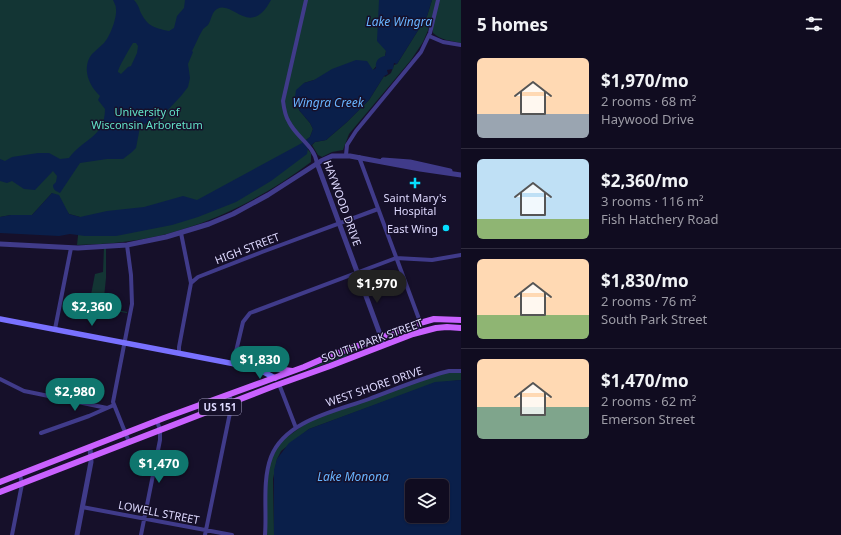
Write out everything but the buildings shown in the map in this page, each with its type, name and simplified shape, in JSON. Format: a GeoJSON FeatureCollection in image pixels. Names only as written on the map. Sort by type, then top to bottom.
{"type":"FeatureCollection","features":[{"type":"Feature","properties":{"kind":"main road"},"geometry":{"type":"LineString","coordinates":[[0,319],[256,368],[275,378]]}},
{"type":"Feature","properties":{"kind":"main road","name":"SOUTH PARK STREET"},"geometry":{"type":"LineString","coordinates":[[0,482],[157,421],[420,323],[434,319],[461,320]]}},
{"type":"Feature","properties":{"kind":"main road","name":"SOUTH PARK STREET"},"geometry":{"type":"LineString","coordinates":[[0,492],[279,384],[416,333],[436,328],[461,328]]}},
{"type":"Feature","properties":{"kind":"main road"},"geometry":{"type":"LineString","coordinates":[[256,368],[263,367],[293,371]]}},
{"type":"Feature","properties":{"kind":"main road"},"geometry":{"type":"LineString","coordinates":[[263,367],[273,371],[279,384]]}},
{"type":"Feature","properties":{"kind":"street"},"geometry":{"type":"LineString","coordinates":[[306,0],[283,101],[284,113],[289,123],[311,148],[316,160]]}},
{"type":"Feature","properties":{"kind":"street"},"geometry":{"type":"LineString","coordinates":[[346,155],[350,140],[421,52],[429,36],[438,0]]}},
{"type":"Feature","properties":{"kind":"street"},"geometry":{"type":"LineString","coordinates":[[429,36],[442,42],[461,45]]}},
{"type":"Feature","properties":{"kind":"street"},"geometry":{"type":"LineString","coordinates":[[0,244],[71,248],[127,245],[181,233],[209,224],[239,211],[268,195],[316,160],[332,156],[346,155],[378,160],[410,162],[446,170],[460,175]]}},
{"type":"Feature","properties":{"kind":"street"},"geometry":{"type":"LineString","coordinates":[[359,157],[420,323],[416,333]]}},
{"type":"Feature","properties":{"kind":"street","name":"HAYWOOD DRIVE"},"geometry":{"type":"LineString","coordinates":[[316,160],[384,345]]}},
{"type":"Feature","properties":{"kind":"street","name":"HIGH STREET"},"geometry":{"type":"LineString","coordinates":[[191,283],[205,274],[378,209]]}},
{"type":"Feature","properties":{"kind":"street"},"geometry":{"type":"LineString","coordinates":[[179,353],[191,283],[181,233]]}},
{"type":"Feature","properties":{"kind":"street"},"geometry":{"type":"LineString","coordinates":[[127,245],[132,295],[125,342],[113,402],[128,442]]}},
{"type":"Feature","properties":{"kind":"street"},"geometry":{"type":"LineString","coordinates":[[55,330],[71,248]]}},
{"type":"Feature","properties":{"kind":"street"},"geometry":{"type":"LineString","coordinates":[[233,364],[243,322],[250,313],[396,258],[432,260],[461,255]]}},
{"type":"Feature","properties":{"kind":"street","name":"WEST SHORE DRIVE"},"geometry":{"type":"LineString","coordinates":[[265,535],[268,464],[275,447],[288,434],[326,412],[358,403],[437,374],[449,371],[461,371]]}},
{"type":"Feature","properties":{"kind":"street"},"geometry":{"type":"LineString","coordinates":[[0,379],[24,391],[107,408]]}},
{"type":"Feature","properties":{"kind":"street"},"geometry":{"type":"LineString","coordinates":[[279,384],[296,428]]}},
{"type":"Feature","properties":{"kind":"street"},"geometry":{"type":"LineString","coordinates":[[205,535],[232,403],[229,395]]}},
{"type":"Feature","properties":{"kind":"street"},"geometry":{"type":"LineString","coordinates":[[41,433],[89,416],[114,405]]}},
{"type":"Feature","properties":{"kind":"street"},"geometry":{"type":"LineString","coordinates":[[141,535],[160,440],[160,430],[157,421]]}},
{"type":"Feature","properties":{"kind":"street"},"geometry":{"type":"LineString","coordinates":[[77,535],[92,457],[90,448]]}},
{"type":"Feature","properties":{"kind":"street"},"geometry":{"type":"LineString","coordinates":[[12,535],[22,484],[20,475]]}},
{"type":"Feature","properties":{"kind":"street","name":"LOWELL STREET"},"geometry":{"type":"LineString","coordinates":[[82,507],[232,535]]}},
{"type":"Feature","properties":{"kind":"green space","name":"University of Wisconsin Arboretum"},"geometry":{"type":"Polygon","coordinates":[[[0,0],[379,0],[386,51],[385,56],[373,70],[304,83],[299,110],[313,129],[310,137],[302,143],[311,153],[311,162],[268,191],[223,214],[174,232],[123,242],[77,245],[80,217],[69,214],[52,193],[32,215],[11,215],[0,217],[0,0]]]}},
{"type":"Feature","properties":{"kind":"green space"},"geometry":{"type":"Polygon","coordinates":[[[432,0],[461,0],[461,43],[439,37],[429,28],[423,42],[411,60],[349,134],[343,150],[332,152],[322,157],[318,155],[312,145],[315,142],[326,140],[369,100],[384,76],[385,77],[391,73],[394,65],[397,64],[427,16],[432,0]]]}},
{"type":"Feature","properties":{"kind":"green space"},"geometry":{"type":"Polygon","coordinates":[[[106,246],[106,278],[103,307],[127,313],[63,302],[89,305],[95,274],[103,272],[104,247],[106,246]]]}},
{"type":"Feature","properties":{"kind":"green space"},"geometry":{"type":"Polygon","coordinates":[[[358,349],[345,357],[308,370],[322,363],[358,349]]]}},
{"type":"Feature","properties":{"kind":"green space"},"geometry":{"type":"Polygon","coordinates":[[[461,372],[461,380],[435,383],[309,429],[281,451],[277,459],[273,479],[274,535],[265,535],[267,468],[279,443],[309,421],[441,373],[461,372]]]}},
{"type":"Feature","properties":{"kind":"water"},"geometry":{"type":"Polygon","coordinates":[[[113,0],[134,0],[148,23],[159,29],[169,31],[174,28],[177,16],[184,8],[185,0],[271,0],[263,11],[256,17],[249,18],[229,9],[223,8],[215,11],[208,25],[202,30],[192,51],[193,52],[188,64],[190,78],[188,87],[166,112],[140,127],[136,148],[123,159],[107,159],[80,163],[60,193],[56,191],[53,185],[56,182],[57,176],[53,171],[35,190],[24,189],[12,181],[7,183],[0,181],[0,159],[5,161],[12,157],[38,153],[49,153],[60,159],[69,158],[80,146],[97,132],[101,126],[104,119],[105,109],[98,100],[100,96],[90,82],[87,65],[92,54],[104,43],[111,32],[116,13],[116,6],[113,0]],[[133,43],[120,66],[118,72],[121,74],[131,66],[137,53],[138,46],[136,43],[133,43]]]}},
{"type":"Feature","properties":{"kind":"water","name":"Wingra Creek"},"geometry":{"type":"Polygon","coordinates":[[[379,0],[432,0],[427,16],[397,64],[394,63],[393,69],[387,70],[388,74],[384,76],[369,100],[326,140],[315,142],[308,148],[307,154],[271,181],[236,202],[198,217],[172,225],[116,236],[85,236],[70,234],[59,236],[0,233],[0,217],[11,215],[32,215],[52,193],[59,195],[69,214],[80,217],[107,211],[144,207],[183,196],[197,200],[302,143],[310,137],[313,129],[299,110],[295,97],[296,90],[304,83],[314,80],[332,69],[356,60],[367,61],[373,70],[376,68],[376,64],[380,57],[385,56],[386,51],[377,41],[379,0]]]}},
{"type":"Feature","properties":{"kind":"water","name":"Lake Monona"},"geometry":{"type":"Polygon","coordinates":[[[461,380],[461,535],[274,535],[274,470],[277,459],[289,443],[309,429],[435,382],[461,380]]]}},
{"type":"Feature","properties":{"kind":"place","name":"Saint Mary's Hospital"},"geometry":{"type":"Point","coordinates":[415,183]}},
{"type":"Feature","properties":{"kind":"place","name":"East Wing"},"geometry":{"type":"Point","coordinates":[446,228]}},
{"type":"Feature","properties":{"kind":"water label","name":"Lake Wingra"},"geometry":{"type":"Point","coordinates":[399,21]}}]}
